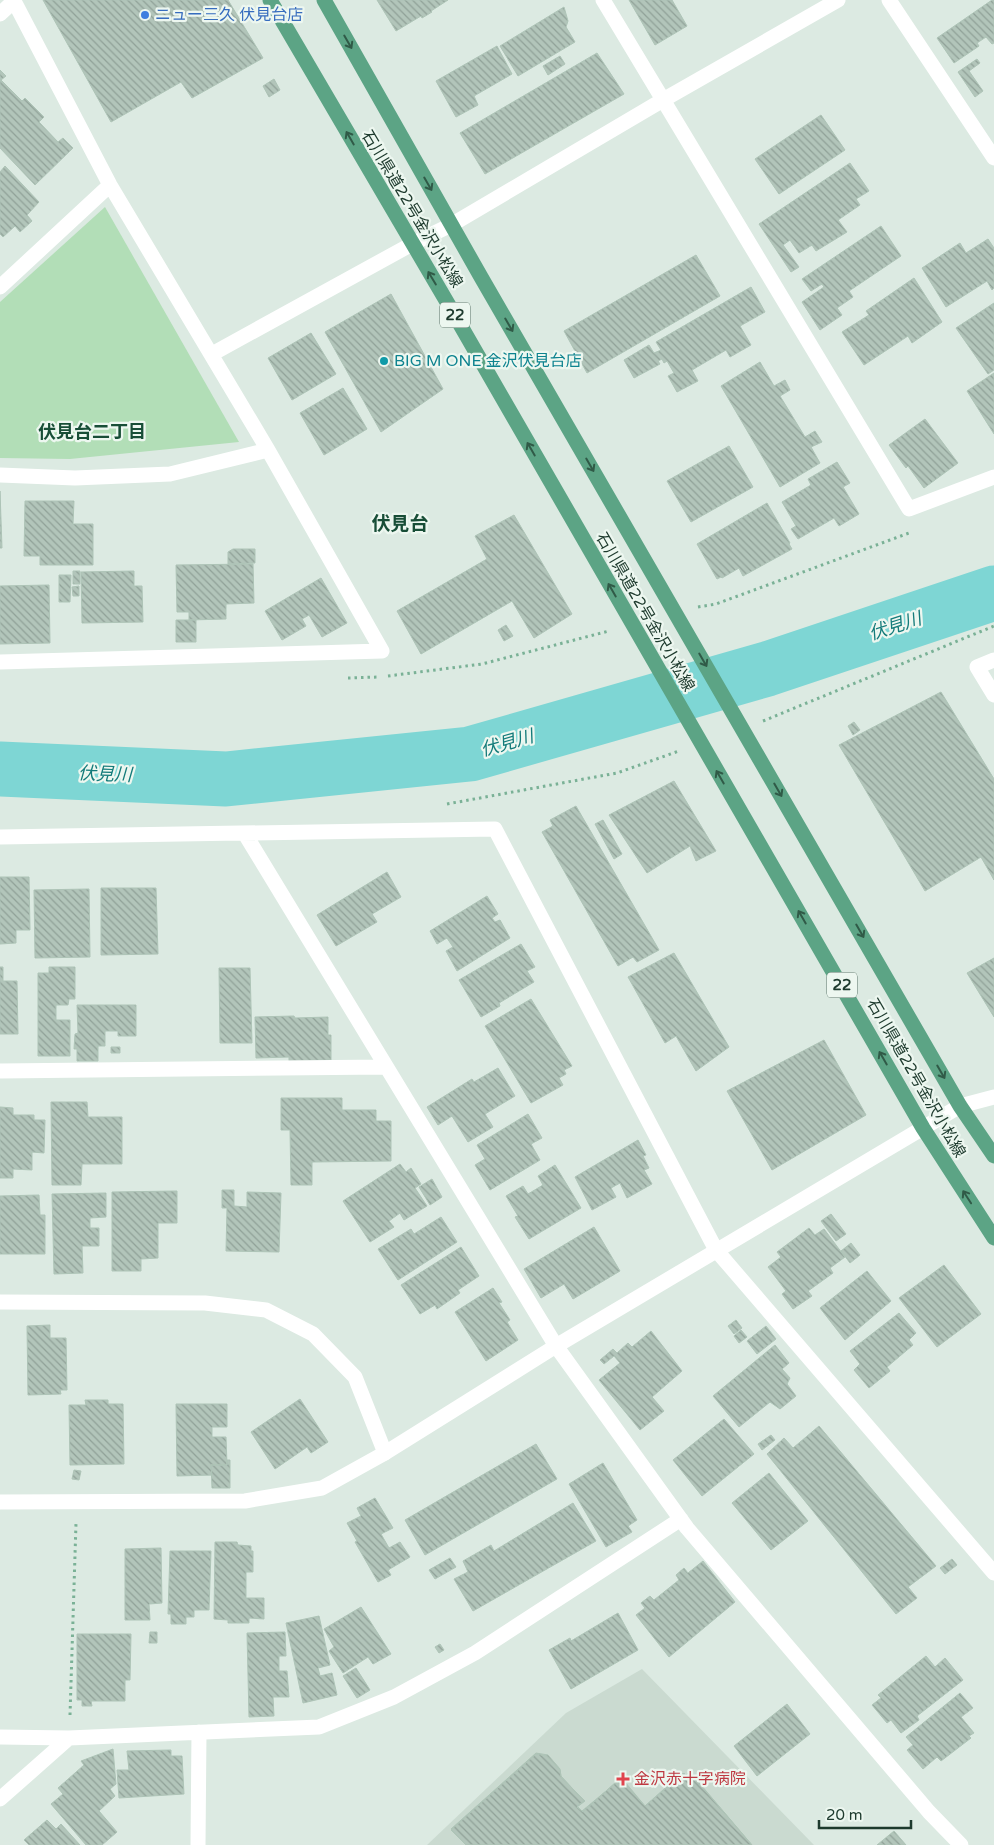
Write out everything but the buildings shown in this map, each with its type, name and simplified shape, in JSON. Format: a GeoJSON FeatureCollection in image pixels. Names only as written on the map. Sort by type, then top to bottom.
{"type":"FeatureCollection","features":[{"type":"Feature","properties":{"kind":"main road","name":"石川県道22号金沢小松線"},"geometry":{"type":"LineString","coordinates":[[270,0],[923,1128],[994,1238]]}},
{"type":"Feature","properties":{"kind":"main road","name":"石川県道22号金沢小松線"},"geometry":{"type":"LineString","coordinates":[[324,0],[451,225],[960,1106],[994,1156]]}},
{"type":"Feature","properties":{"kind":"street"},"geometry":{"type":"LineString","coordinates":[[603,0],[909,509],[994,477]]}},
{"type":"Feature","properties":{"kind":"street"},"geometry":{"type":"LineString","coordinates":[[212,354],[412,244],[451,225],[663,100],[838,0]]}},
{"type":"Feature","properties":{"kind":"street"},"geometry":{"type":"LineString","coordinates":[[889,0],[994,158]]}},
{"type":"Feature","properties":{"kind":"street"},"geometry":{"type":"LineString","coordinates":[[0,14],[14,1],[110,184],[268,450],[382,651],[0,662]]}},
{"type":"Feature","properties":{"kind":"street"},"geometry":{"type":"LineString","coordinates":[[0,287],[110,184]]}},
{"type":"Feature","properties":{"kind":"street"},"geometry":{"type":"LineString","coordinates":[[0,475],[75,478],[170,474],[268,450]]}},
{"type":"Feature","properties":{"kind":"street"},"geometry":{"type":"LineString","coordinates":[[994,660],[977,667],[994,695]]}},
{"type":"Feature","properties":{"kind":"street"},"geometry":{"type":"LineString","coordinates":[[0,837],[495,829],[716,1250],[994,1573]]}},
{"type":"Feature","properties":{"kind":"street"},"geometry":{"type":"LineString","coordinates":[[245,834],[556,1346],[681,1519],[923,1805],[961,1845]]}},
{"type":"Feature","properties":{"kind":"street"},"geometry":{"type":"LineString","coordinates":[[0,1071],[386,1067]]}},
{"type":"Feature","properties":{"kind":"street"},"geometry":{"type":"LineString","coordinates":[[0,1502],[244,1501],[322,1488],[385,1453],[556,1346],[960,1106],[994,1097]]}},
{"type":"Feature","properties":{"kind":"street"},"geometry":{"type":"LineString","coordinates":[[0,1302],[206,1303],[266,1310],[313,1334],[356,1377],[385,1453]]}},
{"type":"Feature","properties":{"kind":"street"},"geometry":{"type":"LineString","coordinates":[[0,1737],[69,1738],[319,1727],[394,1697],[475,1653],[681,1519]]}},
{"type":"Feature","properties":{"kind":"street"},"geometry":{"type":"LineString","coordinates":[[198,1845],[199,1732]]}},
{"type":"Feature","properties":{"kind":"street"},"geometry":{"type":"LineString","coordinates":[[0,1799],[69,1738]]}},
{"type":"Feature","properties":{"kind":"path"},"geometry":{"type":"LineString","coordinates":[[677,615],[716,604],[911,532]]}},
{"type":"Feature","properties":{"kind":"path"},"geometry":{"type":"LineString","coordinates":[[740,723],[994,626]]}},
{"type":"Feature","properties":{"kind":"path"},"geometry":{"type":"LineString","coordinates":[[440,806],[617,773],[701,744]]}},
{"type":"Feature","properties":{"kind":"path"},"geometry":{"type":"LineString","coordinates":[[69,1738],[76,1501]]}},
{"type":"Feature","properties":{"kind":"shaded area","name":"金沢赤十字病院"},"geometry":{"type":"Polygon","coordinates":[[[642,1669],[814,1845],[427,1845],[566,1713],[642,1669]]]}},
{"type":"Feature","properties":{"kind":"green space"},"geometry":{"type":"Polygon","coordinates":[[[105,207],[239,442],[70,459],[0,458],[0,302],[105,207]]]}},
{"type":"Feature","properties":{"kind":"waterway","name":"伏見川"},"geometry":{"type":"LineString","coordinates":[[0,769],[226,779],[470,754],[767,669],[994,593]]}},
{"type":"Feature","properties":{"kind":"place","name":"ニュー三久 伏見台店"},"geometry":{"type":"Point","coordinates":[145,15]}},
{"type":"Feature","properties":{"kind":"place","name":"BIG M ONE 金沢伏見台店"},"geometry":{"type":"Point","coordinates":[384,361]}},
{"type":"Feature","properties":{"kind":"place","name":"金沢赤十字病院"},"geometry":{"type":"Point","coordinates":[623,1779]}},
{"type":"Feature","properties":{"kind":"district","name":"伏見台二丁目"},"geometry":{"type":"Point","coordinates":[92,432]}},
{"type":"Feature","properties":{"kind":"district","name":"伏見台"},"geometry":{"type":"Point","coordinates":[400,524]}}]}
